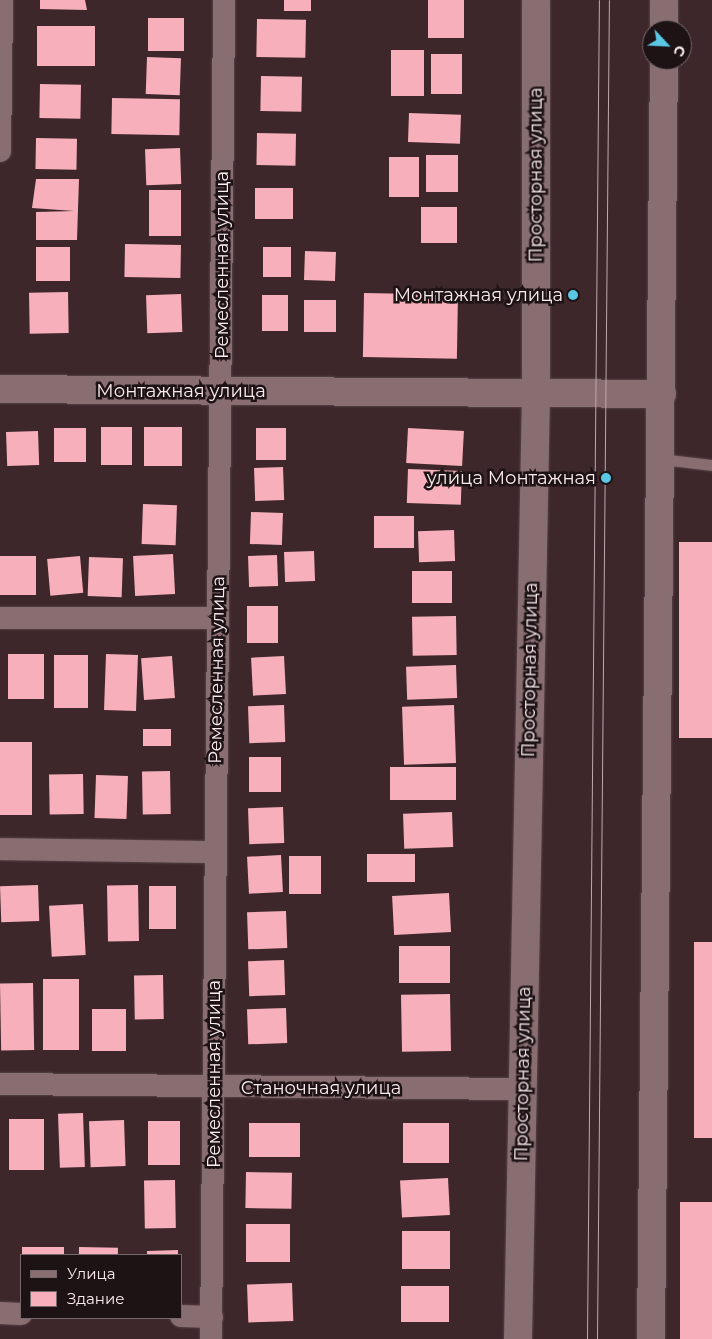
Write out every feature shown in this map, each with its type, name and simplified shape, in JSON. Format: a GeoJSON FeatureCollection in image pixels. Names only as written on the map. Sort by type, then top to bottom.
{"type":"FeatureCollection","features":[{"type":"Feature","properties":{"kind":"street"},"geometry":{"type":"LineString","coordinates":[[0,151],[2,0]]}},
{"type":"Feature","properties":{"kind":"street","name":"Ремесленная улица"},"geometry":{"type":"LineString","coordinates":[[211,1339],[216,1087],[214,852],[221,391],[224,0]]}},
{"type":"Feature","properties":{"kind":"street","name":"Просторная улица"},"geometry":{"type":"LineString","coordinates":[[518,1339],[536,393],[536,0]]}},
{"type":"Feature","properties":{"kind":"street"},"geometry":{"type":"LineString","coordinates":[[664,0],[664,20]]}},
{"type":"Feature","properties":{"kind":"street"},"geometry":{"type":"LineString","coordinates":[[650,1339],[662,459],[664,70]]}},
{"type":"Feature","properties":{"kind":"street","name":"Монтажная улица"},"geometry":{"type":"LineString","coordinates":[[0,389],[662,394]]}},
{"type":"Feature","properties":{"kind":"street"},"geometry":{"type":"LineString","coordinates":[[0,618],[217,618]]}},
{"type":"Feature","properties":{"kind":"street"},"geometry":{"type":"LineString","coordinates":[[0,849],[214,852]]}},
{"type":"Feature","properties":{"kind":"street","name":"Станочная улица"},"geometry":{"type":"LineString","coordinates":[[0,1084],[522,1089]]}},
{"type":"Feature","properties":{"kind":"street"},"geometry":{"type":"LineString","coordinates":[[0,1313],[20,1314]]}},
{"type":"Feature","properties":{"kind":"street"},"geometry":{"type":"LineString","coordinates":[[182,1316],[212,1317]]}},
{"type":"Feature","properties":{"kind":"lane"},"geometry":{"type":"LineString","coordinates":[[662,459],[712,466]]}},
{"type":"Feature","properties":{"kind":"building"},"geometry":{"type":"Polygon","coordinates":[[[40,0],[85,0],[87,10],[40,9],[40,0]]]}},
{"type":"Feature","properties":{"kind":"building"},"geometry":{"type":"Polygon","coordinates":[[[284,0],[311,0],[311,11],[284,11],[284,0]]]}},
{"type":"Feature","properties":{"kind":"building"},"geometry":{"type":"Polygon","coordinates":[[[428,0],[464,0],[464,38],[428,38],[428,0]]]}},
{"type":"Feature","properties":{"kind":"building"},"geometry":{"type":"Polygon","coordinates":[[[148,18],[184,18],[184,51],[148,51],[148,18]]]}},
{"type":"Feature","properties":{"kind":"building"},"geometry":{"type":"Polygon","coordinates":[[[257,19],[306,20],[305,58],[256,57],[257,19]]]}},
{"type":"Feature","properties":{"kind":"building"},"geometry":{"type":"Polygon","coordinates":[[[37,26],[95,26],[95,66],[37,66],[37,26]]]}},
{"type":"Feature","properties":{"kind":"building"},"geometry":{"type":"Polygon","coordinates":[[[391,50],[424,50],[424,96],[391,96],[391,50]]]}},
{"type":"Feature","properties":{"kind":"building"},"geometry":{"type":"Polygon","coordinates":[[[431,54],[462,54],[462,94],[431,94],[431,54]]]}},
{"type":"Feature","properties":{"kind":"building"},"geometry":{"type":"Polygon","coordinates":[[[147,57],[181,58],[180,95],[146,94],[147,57]]]}},
{"type":"Feature","properties":{"kind":"building"},"geometry":{"type":"Polygon","coordinates":[[[261,76],[302,77],[301,112],[260,111],[261,76]]]}},
{"type":"Feature","properties":{"kind":"building"},"geometry":{"type":"Polygon","coordinates":[[[40,84],[81,85],[80,119],[39,118],[40,84]]]}},
{"type":"Feature","properties":{"kind":"building"},"geometry":{"type":"Polygon","coordinates":[[[112,98],[180,99],[179,135],[111,134],[112,98]]]}},
{"type":"Feature","properties":{"kind":"building"},"geometry":{"type":"Polygon","coordinates":[[[409,113],[461,115],[460,144],[408,142],[409,113]]]}},
{"type":"Feature","properties":{"kind":"building"},"geometry":{"type":"Polygon","coordinates":[[[257,133],[296,134],[295,166],[256,165],[257,133]]]}},
{"type":"Feature","properties":{"kind":"building"},"geometry":{"type":"Polygon","coordinates":[[[36,138],[77,139],[76,170],[35,169],[36,138]]]}},
{"type":"Feature","properties":{"kind":"building"},"geometry":{"type":"Polygon","coordinates":[[[180,148],[181,184],[146,185],[145,149],[180,148]]]}},
{"type":"Feature","properties":{"kind":"building"},"geometry":{"type":"Polygon","coordinates":[[[426,155],[458,155],[458,192],[426,192],[426,155]]]}},
{"type":"Feature","properties":{"kind":"building"},"geometry":{"type":"Polygon","coordinates":[[[389,157],[419,157],[419,197],[389,197],[389,157]]]}},
{"type":"Feature","properties":{"kind":"building"},"geometry":{"type":"Polygon","coordinates":[[[36,179],[79,179],[77,240],[36,240],[36,212],[74,211],[32,208],[36,179]]]}},
{"type":"Feature","properties":{"kind":"building"},"geometry":{"type":"Polygon","coordinates":[[[255,188],[293,188],[293,219],[255,219],[255,188]]]}},
{"type":"Feature","properties":{"kind":"building"},"geometry":{"type":"Polygon","coordinates":[[[149,190],[181,190],[181,236],[149,236],[149,190]]]}},
{"type":"Feature","properties":{"kind":"building"},"geometry":{"type":"Polygon","coordinates":[[[421,207],[457,207],[457,243],[421,243],[421,207]]]}},
{"type":"Feature","properties":{"kind":"building"},"geometry":{"type":"Polygon","coordinates":[[[125,244],[181,245],[180,278],[124,277],[125,244]]]}},
{"type":"Feature","properties":{"kind":"building"},"geometry":{"type":"Polygon","coordinates":[[[36,247],[70,247],[70,281],[36,281],[36,247]]]}},
{"type":"Feature","properties":{"kind":"building"},"geometry":{"type":"Polygon","coordinates":[[[263,247],[291,247],[291,277],[263,277],[263,247]]]}},
{"type":"Feature","properties":{"kind":"building"},"geometry":{"type":"Polygon","coordinates":[[[305,251],[336,252],[335,281],[304,280],[305,251]]]}},
{"type":"Feature","properties":{"kind":"building"},"geometry":{"type":"Polygon","coordinates":[[[68,292],[69,333],[30,334],[29,293],[68,292]]]}},
{"type":"Feature","properties":{"kind":"building"},"geometry":{"type":"Polygon","coordinates":[[[364,293],[458,295],[457,359],[363,357],[364,293]]]}},
{"type":"Feature","properties":{"kind":"building"},"geometry":{"type":"Polygon","coordinates":[[[181,294],[182,332],[147,333],[146,295],[181,294]]]}},
{"type":"Feature","properties":{"kind":"building"},"geometry":{"type":"Polygon","coordinates":[[[262,295],[288,295],[288,331],[262,331],[262,295]]]}},
{"type":"Feature","properties":{"kind":"building"},"geometry":{"type":"Polygon","coordinates":[[[304,300],[336,300],[336,332],[304,332],[304,300]]]}},
{"type":"Feature","properties":{"kind":"building"},"geometry":{"type":"Polygon","coordinates":[[[101,427],[132,427],[132,465],[101,465],[101,427]]]}},
{"type":"Feature","properties":{"kind":"building"},"geometry":{"type":"Polygon","coordinates":[[[144,427],[182,427],[182,466],[144,466],[144,427]]]}},
{"type":"Feature","properties":{"kind":"building"},"geometry":{"type":"Polygon","coordinates":[[[54,428],[86,428],[86,462],[54,462],[54,428]]]}},
{"type":"Feature","properties":{"kind":"building"},"geometry":{"type":"Polygon","coordinates":[[[256,428],[286,428],[286,460],[256,460],[256,428]]]}},
{"type":"Feature","properties":{"kind":"building"},"geometry":{"type":"Polygon","coordinates":[[[408,428],[464,431],[462,466],[406,463],[408,428]]]}},
{"type":"Feature","properties":{"kind":"building"},"geometry":{"type":"Polygon","coordinates":[[[38,431],[39,465],[7,466],[6,432],[38,431]]]}},
{"type":"Feature","properties":{"kind":"building"},"geometry":{"type":"Polygon","coordinates":[[[283,467],[284,500],[255,501],[254,468],[283,467]]]}},
{"type":"Feature","properties":{"kind":"building"},"geometry":{"type":"Polygon","coordinates":[[[408,469],[462,471],[461,505],[407,503],[408,469]]]}},
{"type":"Feature","properties":{"kind":"building"},"geometry":{"type":"Polygon","coordinates":[[[143,504],[177,505],[176,545],[142,544],[143,504]]]}},
{"type":"Feature","properties":{"kind":"building"},"geometry":{"type":"Polygon","coordinates":[[[251,512],[283,513],[282,545],[250,544],[251,512]]]}},
{"type":"Feature","properties":{"kind":"building"},"geometry":{"type":"Polygon","coordinates":[[[374,516],[414,516],[414,548],[374,548],[374,516]]]}},
{"type":"Feature","properties":{"kind":"building"},"geometry":{"type":"Polygon","coordinates":[[[454,530],[455,561],[419,562],[418,531],[454,530]]]}},
{"type":"Feature","properties":{"kind":"building"},"geometry":{"type":"Polygon","coordinates":[[[679,542],[712,542],[712,738],[679,738],[679,542]]]}},
{"type":"Feature","properties":{"kind":"building"},"geometry":{"type":"Polygon","coordinates":[[[314,551],[315,581],[285,582],[284,552],[314,551]]]}},
{"type":"Feature","properties":{"kind":"building"},"geometry":{"type":"Polygon","coordinates":[[[173,554],[175,594],[135,596],[133,556],[173,554]]]}},
{"type":"Feature","properties":{"kind":"building"},"geometry":{"type":"Polygon","coordinates":[[[277,555],[278,586],[249,587],[248,556],[277,555]]]}},
{"type":"Feature","properties":{"kind":"building"},"geometry":{"type":"Polygon","coordinates":[[[0,556],[36,556],[36,595],[0,595],[0,556]]]}},
{"type":"Feature","properties":{"kind":"building"},"geometry":{"type":"Polygon","coordinates":[[[80,556],[83,593],[50,596],[47,559],[80,556]]]}},
{"type":"Feature","properties":{"kind":"building"},"geometry":{"type":"Polygon","coordinates":[[[89,557],[123,558],[122,597],[88,596],[89,557]]]}},
{"type":"Feature","properties":{"kind":"building"},"geometry":{"type":"Polygon","coordinates":[[[412,571],[452,571],[452,603],[412,603],[412,571]]]}},
{"type":"Feature","properties":{"kind":"building"},"geometry":{"type":"Polygon","coordinates":[[[247,606],[278,606],[278,643],[247,643],[247,606]]]}},
{"type":"Feature","properties":{"kind":"building"},"geometry":{"type":"Polygon","coordinates":[[[456,616],[457,655],[413,656],[412,617],[456,616]]]}},
{"type":"Feature","properties":{"kind":"building"},"geometry":{"type":"Polygon","coordinates":[[[8,654],[44,654],[44,699],[8,699],[8,654]]]}},
{"type":"Feature","properties":{"kind":"building"},"geometry":{"type":"Polygon","coordinates":[[[106,654],[138,655],[136,711],[104,710],[106,654]]]}},
{"type":"Feature","properties":{"kind":"building"},"geometry":{"type":"Polygon","coordinates":[[[54,655],[88,655],[88,708],[54,708],[54,655]]]}},
{"type":"Feature","properties":{"kind":"building"},"geometry":{"type":"Polygon","coordinates":[[[172,656],[175,698],[144,700],[141,658],[172,656]]]}},
{"type":"Feature","properties":{"kind":"building"},"geometry":{"type":"Polygon","coordinates":[[[284,656],[286,694],[253,696],[251,658],[284,656]]]}},
{"type":"Feature","properties":{"kind":"building"},"geometry":{"type":"Polygon","coordinates":[[[456,665],[457,698],[407,700],[406,667],[456,665]]]}},
{"type":"Feature","properties":{"kind":"building"},"geometry":{"type":"Polygon","coordinates":[[[284,705],[285,742],[249,743],[248,706],[284,705]]]}},
{"type":"Feature","properties":{"kind":"building"},"geometry":{"type":"Polygon","coordinates":[[[454,705],[456,763],[404,765],[402,707],[454,705]]]}},
{"type":"Feature","properties":{"kind":"building"},"geometry":{"type":"Polygon","coordinates":[[[143,729],[171,729],[171,746],[143,746],[143,729]]]}},
{"type":"Feature","properties":{"kind":"building"},"geometry":{"type":"Polygon","coordinates":[[[0,742],[32,742],[32,815],[0,815],[0,742]]]}},
{"type":"Feature","properties":{"kind":"building"},"geometry":{"type":"Polygon","coordinates":[[[249,757],[281,757],[281,792],[249,792],[249,757]]]}},
{"type":"Feature","properties":{"kind":"building"},"geometry":{"type":"Polygon","coordinates":[[[390,767],[456,767],[456,800],[390,800],[390,767]]]}},
{"type":"Feature","properties":{"kind":"building"},"geometry":{"type":"Polygon","coordinates":[[[142,771],[170,771],[171,814],[143,814],[142,771]]]}},
{"type":"Feature","properties":{"kind":"building"},"geometry":{"type":"Polygon","coordinates":[[[83,774],[84,814],[50,815],[49,775],[83,774]]]}},
{"type":"Feature","properties":{"kind":"building"},"geometry":{"type":"Polygon","coordinates":[[[96,775],[128,776],[126,819],[94,818],[96,775]]]}},
{"type":"Feature","properties":{"kind":"building"},"geometry":{"type":"Polygon","coordinates":[[[283,807],[284,843],[249,844],[248,808],[283,807]]]}},
{"type":"Feature","properties":{"kind":"building"},"geometry":{"type":"Polygon","coordinates":[[[452,812],[453,847],[404,849],[403,814],[452,812]]]}},
{"type":"Feature","properties":{"kind":"building"},"geometry":{"type":"Polygon","coordinates":[[[367,854],[415,854],[415,882],[367,882],[367,854]]]}},
{"type":"Feature","properties":{"kind":"building"},"geometry":{"type":"Polygon","coordinates":[[[281,855],[283,892],[249,894],[247,857],[281,855]]]}},
{"type":"Feature","properties":{"kind":"building"},"geometry":{"type":"Polygon","coordinates":[[[289,856],[321,856],[321,894],[289,894],[289,856]]]}},
{"type":"Feature","properties":{"kind":"building"},"geometry":{"type":"Polygon","coordinates":[[[38,885],[39,921],[1,922],[0,886],[38,885]]]}},
{"type":"Feature","properties":{"kind":"building"},"geometry":{"type":"Polygon","coordinates":[[[138,885],[139,941],[108,942],[107,886],[138,885]]]}},
{"type":"Feature","properties":{"kind":"building"},"geometry":{"type":"Polygon","coordinates":[[[149,886],[176,886],[176,929],[149,929],[149,886]]]}},
{"type":"Feature","properties":{"kind":"building"},"geometry":{"type":"Polygon","coordinates":[[[449,893],[451,932],[394,935],[392,896],[449,893]]]}},
{"type":"Feature","properties":{"kind":"building"},"geometry":{"type":"Polygon","coordinates":[[[83,904],[86,955],[52,957],[49,906],[83,904]]]}},
{"type":"Feature","properties":{"kind":"building"},"geometry":{"type":"Polygon","coordinates":[[[286,911],[287,948],[248,949],[247,912],[286,911]]]}},
{"type":"Feature","properties":{"kind":"building"},"geometry":{"type":"Polygon","coordinates":[[[694,942],[712,942],[712,1138],[694,1138],[694,942]]]}},
{"type":"Feature","properties":{"kind":"building"},"geometry":{"type":"Polygon","coordinates":[[[399,946],[450,946],[450,983],[399,983],[399,946]]]}},
{"type":"Feature","properties":{"kind":"building"},"geometry":{"type":"Polygon","coordinates":[[[284,960],[285,995],[249,996],[248,961],[284,960]]]}},
{"type":"Feature","properties":{"kind":"building"},"geometry":{"type":"Polygon","coordinates":[[[163,975],[164,1019],[135,1019],[134,976],[163,975]]]}},
{"type":"Feature","properties":{"kind":"building"},"geometry":{"type":"Polygon","coordinates":[[[43,979],[79,979],[79,1050],[43,1050],[43,979]]]}},
{"type":"Feature","properties":{"kind":"building"},"geometry":{"type":"Polygon","coordinates":[[[33,983],[34,1050],[1,1051],[0,984],[33,983]]]}},
{"type":"Feature","properties":{"kind":"building"},"geometry":{"type":"Polygon","coordinates":[[[450,994],[451,1051],[402,1052],[401,995],[450,994]]]}},
{"type":"Feature","properties":{"kind":"building"},"geometry":{"type":"Polygon","coordinates":[[[286,1008],[287,1043],[248,1044],[247,1009],[286,1008]]]}},
{"type":"Feature","properties":{"kind":"building"},"geometry":{"type":"Polygon","coordinates":[[[92,1009],[126,1009],[126,1051],[92,1051],[92,1009]]]}},
{"type":"Feature","properties":{"kind":"building"},"geometry":{"type":"Polygon","coordinates":[[[83,1113],[85,1167],[60,1168],[58,1114],[83,1113]]]}},
{"type":"Feature","properties":{"kind":"building"},"geometry":{"type":"Polygon","coordinates":[[[9,1119],[44,1119],[44,1170],[9,1170],[9,1119]]]}},
{"type":"Feature","properties":{"kind":"building"},"geometry":{"type":"Polygon","coordinates":[[[124,1120],[126,1166],[91,1167],[89,1121],[124,1120]]]}},
{"type":"Feature","properties":{"kind":"building"},"geometry":{"type":"Polygon","coordinates":[[[148,1121],[180,1121],[180,1165],[148,1165],[148,1121]]]}},
{"type":"Feature","properties":{"kind":"building"},"geometry":{"type":"Polygon","coordinates":[[[249,1123],[300,1123],[300,1157],[249,1157],[249,1123]]]}},
{"type":"Feature","properties":{"kind":"building"},"geometry":{"type":"Polygon","coordinates":[[[403,1123],[449,1123],[449,1163],[403,1163],[403,1123]]]}},
{"type":"Feature","properties":{"kind":"building"},"geometry":{"type":"Polygon","coordinates":[[[246,1172],[292,1173],[291,1209],[245,1208],[246,1172]]]}},
{"type":"Feature","properties":{"kind":"building"},"geometry":{"type":"Polygon","coordinates":[[[448,1178],[450,1215],[402,1217],[400,1181],[448,1178]]]}},
{"type":"Feature","properties":{"kind":"building"},"geometry":{"type":"Polygon","coordinates":[[[175,1180],[176,1228],[145,1229],[144,1181],[175,1180]]]}},
{"type":"Feature","properties":{"kind":"building"},"geometry":{"type":"Polygon","coordinates":[[[680,1202],[712,1202],[712,1339],[680,1339],[680,1202]]]}},
{"type":"Feature","properties":{"kind":"building"},"geometry":{"type":"Polygon","coordinates":[[[246,1224],[290,1224],[290,1262],[246,1262],[246,1224]]]}},
{"type":"Feature","properties":{"kind":"building"},"geometry":{"type":"Polygon","coordinates":[[[402,1231],[450,1231],[450,1269],[402,1269],[402,1231]]]}},
{"type":"Feature","properties":{"kind":"building"},"geometry":{"type":"Polygon","coordinates":[[[22,1247],[64,1247],[64,1254],[22,1254],[22,1247]]]}},
{"type":"Feature","properties":{"kind":"building"},"geometry":{"type":"Polygon","coordinates":[[[79,1247],[118,1248],[118,1254],[79,1254],[79,1247]]]}},
{"type":"Feature","properties":{"kind":"building"},"geometry":{"type":"Polygon","coordinates":[[[178,1250],[178,1254],[147,1254],[147,1251],[178,1250]]]}},
{"type":"Feature","properties":{"kind":"building"},"geometry":{"type":"Polygon","coordinates":[[[292,1283],[293,1321],[248,1323],[247,1285],[292,1283]]]}},
{"type":"Feature","properties":{"kind":"building"},"geometry":{"type":"Polygon","coordinates":[[[401,1286],[449,1286],[449,1322],[401,1322],[401,1286]]]}},
{"type":"Feature","properties":{"kind":"tram line"},"geometry":{"type":"LineString","coordinates":[[587,1339],[599,0]]}},
{"type":"Feature","properties":{"kind":"tram line"},"geometry":{"type":"LineString","coordinates":[[597,1339],[609,0]]}},
{"type":"Feature","properties":{"kind":"place","name":"Монтажная улица"},"geometry":{"type":"Point","coordinates":[573,295]}},
{"type":"Feature","properties":{"kind":"place","name":"улица Монтажная"},"geometry":{"type":"Point","coordinates":[606,478]}}]}
